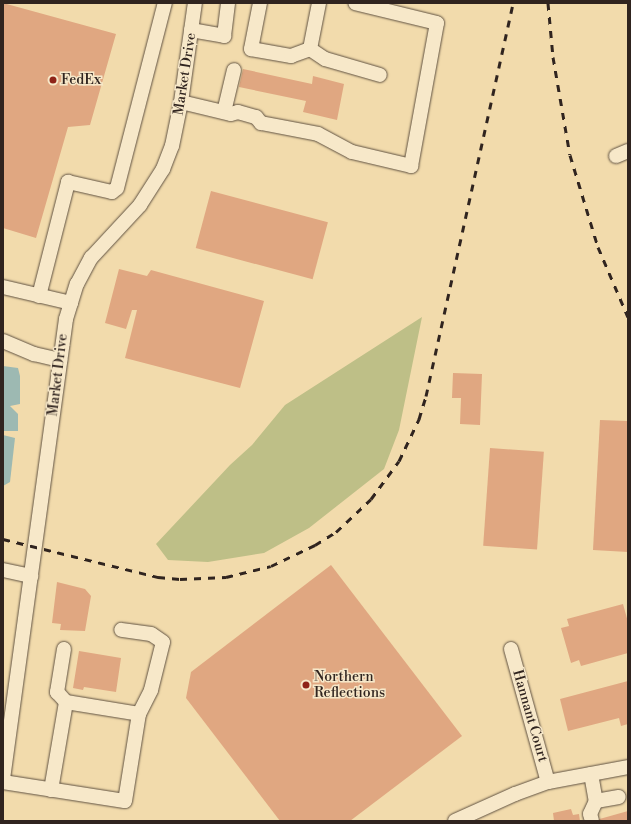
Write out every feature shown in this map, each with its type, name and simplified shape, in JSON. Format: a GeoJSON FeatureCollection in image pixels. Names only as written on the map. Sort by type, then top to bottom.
{"type":"FeatureCollection","features":[{"type":"Feature","properties":{"kind":"street"},"geometry":{"type":"LineString","coordinates":[[39,296],[68,182],[112,192],[118,188],[165,3]]}},
{"type":"Feature","properties":{"kind":"street","name":"Market Drive"},"geometry":{"type":"LineString","coordinates":[[3,779],[7,722],[31,576],[66,319],[77,284],[91,258],[140,205],[156,184],[172,146],[181,102],[195,3]]}},
{"type":"Feature","properties":{"kind":"street"},"geometry":{"type":"LineString","coordinates":[[191,30],[224,36],[228,3]]}},
{"type":"Feature","properties":{"kind":"street"},"geometry":{"type":"LineString","coordinates":[[260,3],[251,49],[291,56],[310,49]]}},
{"type":"Feature","properties":{"kind":"street"},"geometry":{"type":"LineString","coordinates":[[310,49],[319,3]]}},
{"type":"Feature","properties":{"kind":"street"},"geometry":{"type":"LineString","coordinates":[[181,102],[228,113],[238,112],[250,115],[262,123],[318,134],[352,152],[411,166],[437,23],[354,3]]}},
{"type":"Feature","properties":{"kind":"street"},"geometry":{"type":"LineString","coordinates":[[310,49],[325,59],[380,75]]}},
{"type":"Feature","properties":{"kind":"street"},"geometry":{"type":"LineString","coordinates":[[228,113],[234,70]]}},
{"type":"Feature","properties":{"kind":"street"},"geometry":{"type":"LineString","coordinates":[[3,287],[71,303]]}},
{"type":"Feature","properties":{"kind":"street"},"geometry":{"type":"LineString","coordinates":[[3,341],[34,354],[60,360]]}},
{"type":"Feature","properties":{"kind":"street"},"geometry":{"type":"LineString","coordinates":[[3,570],[31,576]]}},
{"type":"Feature","properties":{"kind":"street"},"geometry":{"type":"LineString","coordinates":[[3,782],[125,801],[140,714],[151,690],[163,642],[151,634],[121,630]]}},
{"type":"Feature","properties":{"kind":"street"},"geometry":{"type":"LineString","coordinates":[[64,649],[57,692],[66,702],[140,714]]}},
{"type":"Feature","properties":{"kind":"street","name":"Hannant Court"},"geometry":{"type":"LineString","coordinates":[[511,649],[548,782]]}},
{"type":"Feature","properties":{"kind":"street"},"geometry":{"type":"LineString","coordinates":[[51,790],[66,702]]}},
{"type":"Feature","properties":{"kind":"street"},"geometry":{"type":"LineString","coordinates":[[455,821],[515,794],[548,782],[628,768]]}},
{"type":"Feature","properties":{"kind":"street"},"geometry":{"type":"LineString","coordinates":[[591,774],[596,801],[590,814],[592,821]]}},
{"type":"Feature","properties":{"kind":"street"},"geometry":{"type":"LineString","coordinates":[[596,801],[619,797]]}},
{"type":"Feature","properties":{"kind":"green space"},"geometry":{"type":"Polygon","coordinates":[[[422,317],[399,430],[384,469],[309,528],[264,553],[208,562],[168,560],[156,544],[230,465],[252,445],[285,405],[422,317]]]}},
{"type":"Feature","properties":{"kind":"water"},"geometry":{"type":"Polygon","coordinates":[[[3,366],[18,368],[20,376],[20,404],[10,406],[18,414],[18,431],[3,431],[3,366]]]}},
{"type":"Feature","properties":{"kind":"water"},"geometry":{"type":"Polygon","coordinates":[[[3,435],[15,438],[10,482],[3,486],[3,435]]]}},
{"type":"Feature","properties":{"kind":"building","name":"FedEx"},"geometry":{"type":"Polygon","coordinates":[[[3,3],[116,34],[90,125],[68,127],[36,238],[3,228],[3,3]]]}},
{"type":"Feature","properties":{"kind":"building"},"geometry":{"type":"Polygon","coordinates":[[[243,69],[312,84],[313,76],[344,84],[337,120],[303,112],[306,101],[239,87],[243,69]]]}},
{"type":"Feature","properties":{"kind":"building"},"geometry":{"type":"Polygon","coordinates":[[[211,191],[328,222],[313,279],[196,248],[211,191]]]}},
{"type":"Feature","properties":{"kind":"building"},"geometry":{"type":"Polygon","coordinates":[[[119,269],[147,276],[151,270],[264,301],[240,388],[125,358],[137,310],[132,310],[126,329],[105,323],[119,269]]]}},
{"type":"Feature","properties":{"kind":"building"},"geometry":{"type":"Polygon","coordinates":[[[453,373],[482,374],[480,425],[460,424],[461,398],[452,398],[453,373]]]}},
{"type":"Feature","properties":{"kind":"building"},"geometry":{"type":"Polygon","coordinates":[[[600,420],[628,421],[628,552],[593,550],[600,420]]]}},
{"type":"Feature","properties":{"kind":"building"},"geometry":{"type":"Polygon","coordinates":[[[490,448],[544,452],[537,550],[483,546],[490,448]]]}},
{"type":"Feature","properties":{"kind":"building","name":"Northern Reflections"},"geometry":{"type":"Polygon","coordinates":[[[331,565],[462,736],[350,821],[280,821],[186,698],[191,672],[331,565]]]}},
{"type":"Feature","properties":{"kind":"building"},"geometry":{"type":"Polygon","coordinates":[[[57,582],[85,589],[91,596],[85,631],[60,630],[61,624],[52,623],[57,582]]]}},
{"type":"Feature","properties":{"kind":"building"},"geometry":{"type":"Polygon","coordinates":[[[623,604],[628,622],[628,653],[581,666],[579,660],[571,663],[561,628],[569,626],[567,619],[623,604]]]}},
{"type":"Feature","properties":{"kind":"building"},"geometry":{"type":"Polygon","coordinates":[[[79,651],[121,658],[116,692],[84,687],[83,690],[73,688],[79,651]]]}},
{"type":"Feature","properties":{"kind":"building"},"geometry":{"type":"Polygon","coordinates":[[[628,681],[628,724],[621,726],[619,718],[568,731],[560,699],[628,681]]]}},
{"type":"Feature","properties":{"kind":"building"},"geometry":{"type":"Polygon","coordinates":[[[571,809],[573,815],[579,814],[580,821],[554,821],[553,813],[571,809]]]}},
{"type":"Feature","properties":{"kind":"building"},"geometry":{"type":"Polygon","coordinates":[[[628,811],[628,821],[596,820],[628,811]]]}},
{"type":"Feature","properties":{"kind":"railway"},"geometry":{"type":"LineString","coordinates":[[3,539],[158,577],[180,579],[226,577],[271,566],[315,545],[336,532],[371,499],[399,461],[419,419],[426,396],[513,3]]}},
{"type":"Feature","properties":{"kind":"railway"},"geometry":{"type":"LineString","coordinates":[[548,3],[553,57],[570,155],[598,247],[628,317]]}},
{"type":"Feature","properties":{"kind":"place","name":"FedEx"},"geometry":{"type":"Point","coordinates":[53,80]}},
{"type":"Feature","properties":{"kind":"place","name":"Northern Reflections"},"geometry":{"type":"Point","coordinates":[306,685]}}]}
